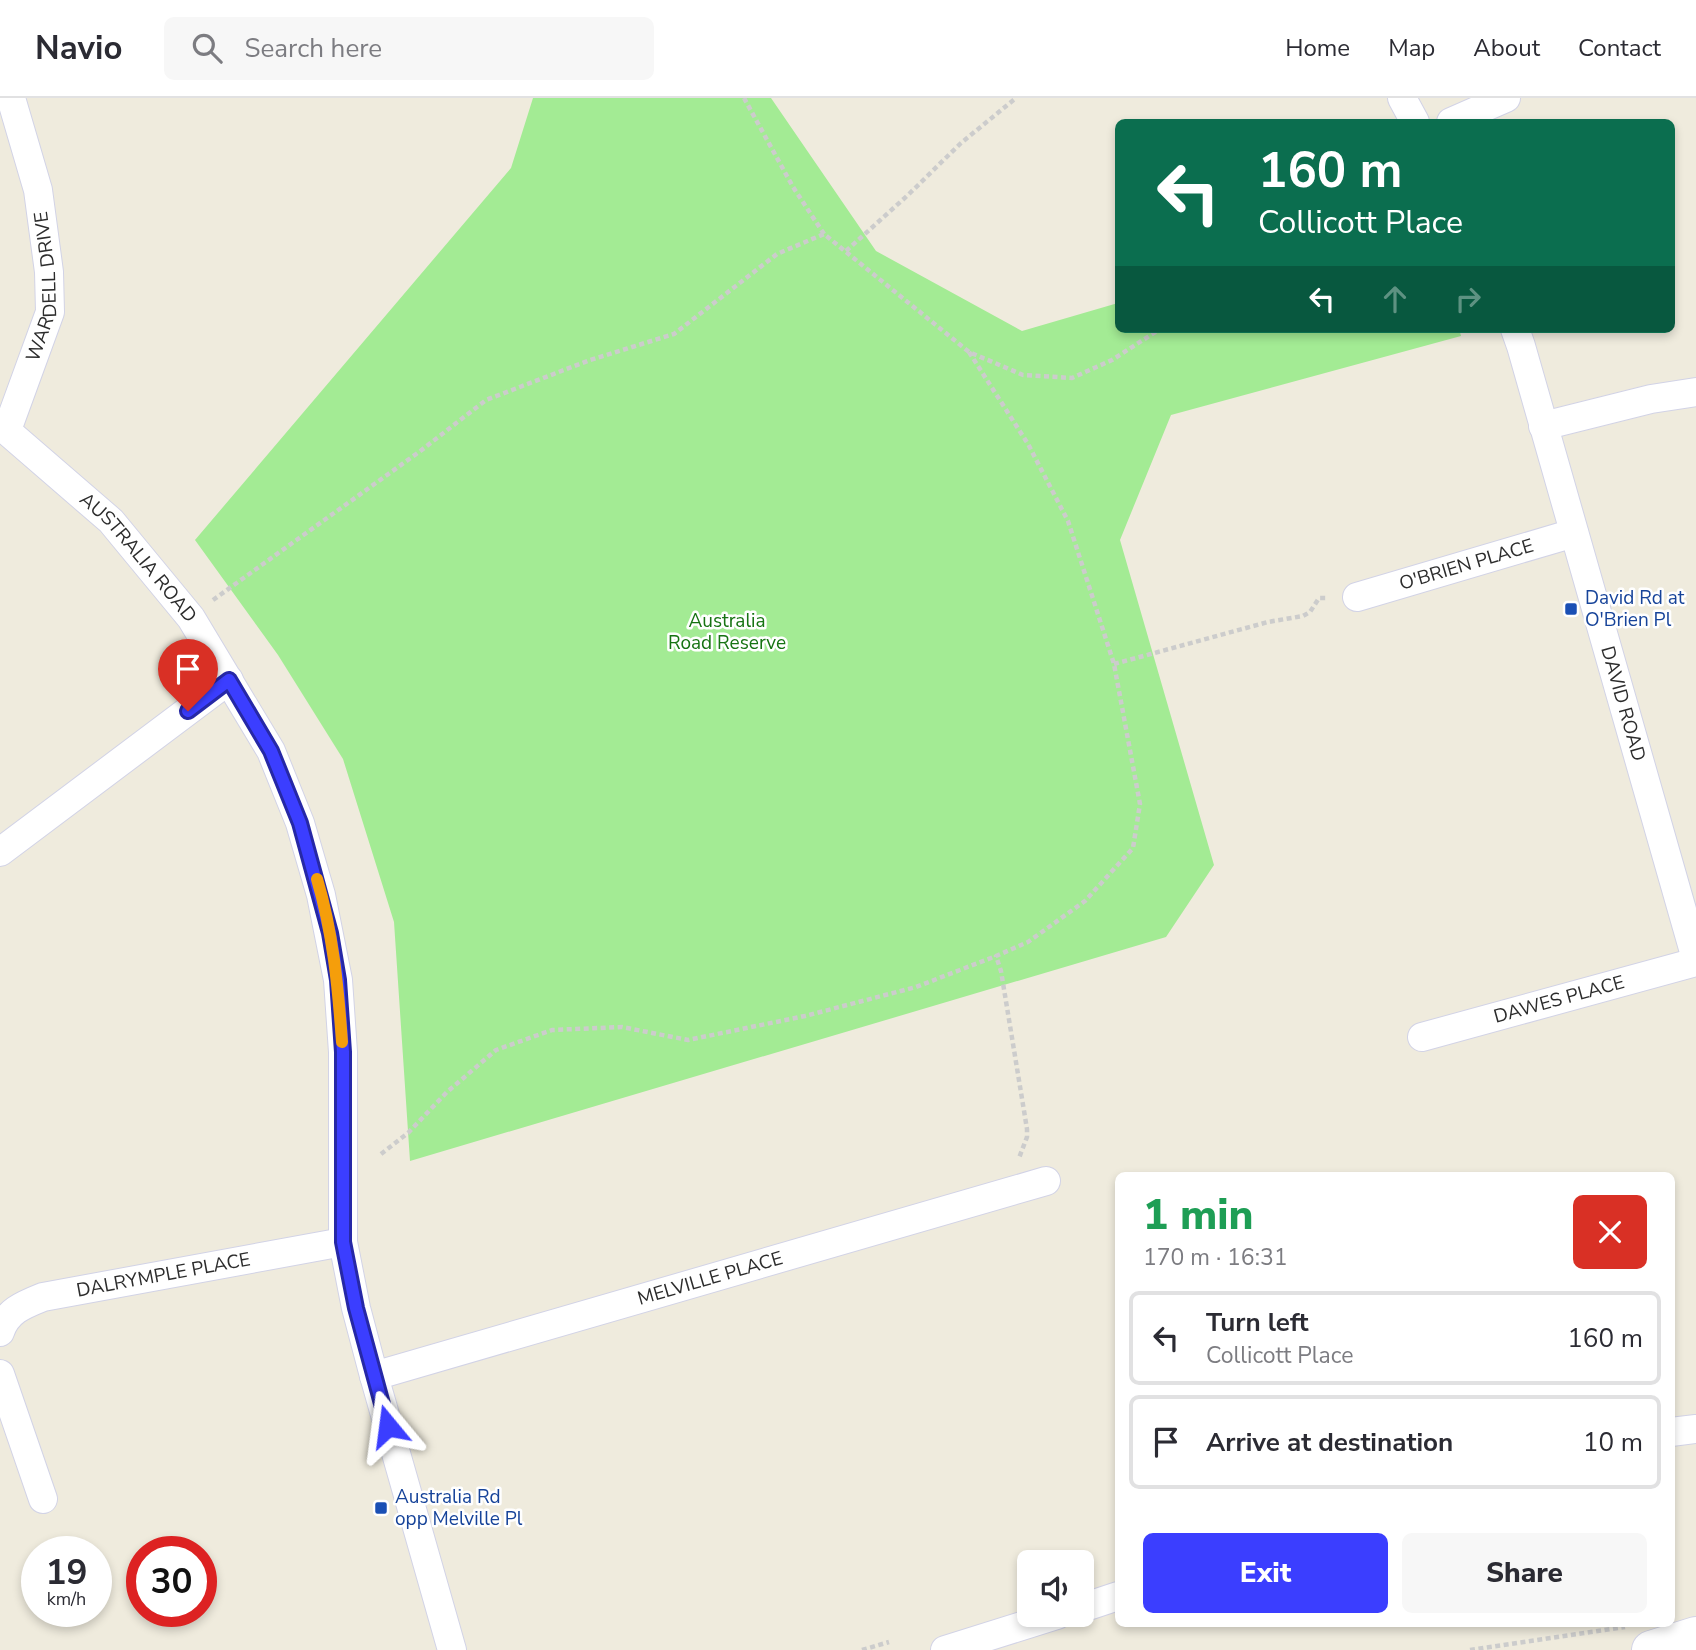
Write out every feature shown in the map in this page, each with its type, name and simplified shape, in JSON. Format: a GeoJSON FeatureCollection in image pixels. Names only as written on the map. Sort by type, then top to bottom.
{"type":"FeatureCollection","features":[{"type":"Feature","properties":{"kind":"street","name":"WARDELL DRIVE"},"geometry":{"type":"LineString","coordinates":[[3,427],[50,312],[49,272],[38,190],[11,98]]}},
{"type":"Feature","properties":{"kind":"street"},"geometry":{"type":"LineString","coordinates":[[1402,98],[1413,119]]}},
{"type":"Feature","properties":{"kind":"street"},"geometry":{"type":"LineString","coordinates":[[1458,119],[1506,98]]}},
{"type":"Feature","properties":{"kind":"street","name":"DAVID ROAD"},"geometry":{"type":"LineString","coordinates":[[1516,333],[1696,960]]}},
{"type":"Feature","properties":{"kind":"street"},"geometry":{"type":"LineString","coordinates":[[1543,426],[1651,399],[1696,392]]}},
{"type":"Feature","properties":{"kind":"street","name":"AUSTRALIA ROAD"},"geometry":{"type":"LineString","coordinates":[[3,427],[111,521],[191,618],[271,751],[300,823],[330,933],[338,980],[343,1052],[343,1242],[356,1308],[374,1376],[452,1650]]}},
{"type":"Feature","properties":{"kind":"street","name":"O'BRIEN PLACE"},"geometry":{"type":"LineString","coordinates":[[1357,597],[1574,533]]}},
{"type":"Feature","properties":{"kind":"street"},"geometry":{"type":"LineString","coordinates":[[0,852],[229,680]]}},
{"type":"Feature","properties":{"kind":"street","name":"DAWES PLACE"},"geometry":{"type":"LineString","coordinates":[[1422,1037],[1696,960]]}},
{"type":"Feature","properties":{"kind":"street","name":"MELVILLE PLACE"},"geometry":{"type":"LineString","coordinates":[[374,1376],[1034,1185]]}},
{"type":"Feature","properties":{"kind":"street","name":"DALRYMPLE PLACE"},"geometry":{"type":"LineString","coordinates":[[0,1332],[4,1321],[20,1306],[43,1297],[343,1242]]}},
{"type":"Feature","properties":{"kind":"street"},"geometry":{"type":"LineString","coordinates":[[0,1374],[43,1499]]}},
{"type":"Feature","properties":{"kind":"street"},"geometry":{"type":"LineString","coordinates":[[1675,1432],[1696,1429]]}},
{"type":"Feature","properties":{"kind":"street"},"geometry":{"type":"LineString","coordinates":[[1094,1604],[1115,1597]]}},
{"type":"Feature","properties":{"kind":"street"},"geometry":{"type":"LineString","coordinates":[[945,1650],[1019,1627]]}},
{"type":"Feature","properties":{"kind":"street"},"geometry":{"type":"LineString","coordinates":[[1655,1644],[1696,1636]]}},
{"type":"Feature","properties":{"kind":"path"},"geometry":{"type":"LineString","coordinates":[[744,98],[793,187],[824,234],[969,352],[1023,375],[1072,378],[1112,360],[1154,333]]}},
{"type":"Feature","properties":{"kind":"path"},"geometry":{"type":"LineString","coordinates":[[846,251],[961,143],[1016,98]]}},
{"type":"Feature","properties":{"kind":"path"},"geometry":{"type":"LineString","coordinates":[[191,618],[229,587],[419,452],[485,400],[590,360],[674,334],[777,254],[824,234]]}},
{"type":"Feature","properties":{"kind":"path"},"geometry":{"type":"LineString","coordinates":[[381,1154],[408,1133],[447,1092],[496,1050],[552,1030],[622,1027],[688,1040],[805,1016],[916,987],[1028,942],[1084,901],[1133,848],[1140,804],[1114,664],[1068,521],[1028,444],[969,352]]}},
{"type":"Feature","properties":{"kind":"path"},"geometry":{"type":"LineString","coordinates":[[1114,664],[1268,622],[1303,616],[1310,612],[1319,598],[1357,597]]}},
{"type":"Feature","properties":{"kind":"path"},"geometry":{"type":"LineString","coordinates":[[996,956],[1027,1129],[1027,1137],[1019,1154],[1034,1185]]}},
{"type":"Feature","properties":{"kind":"path"},"geometry":{"type":"LineString","coordinates":[[862,1650],[889,1642]]}},
{"type":"Feature","properties":{"kind":"path"},"geometry":{"type":"LineString","coordinates":[[1470,1650],[1655,1644]]}},
{"type":"Feature","properties":{"kind":"green space","name":"Australia Road Reserve"},"geometry":{"type":"Polygon","coordinates":[[[533,98],[771,98],[876,251],[1022,331],[1115,304],[1115,333],[1460,333],[1461,336],[1171,415],[1120,540],[1214,865],[1166,937],[410,1161],[394,922],[343,759],[278,655],[195,540],[511,168],[533,98]]]}},
{"type":"Feature","properties":{"kind":"slow traffic"},"geometry":{"type":"LineString","coordinates":[[317,879],[338,980],[342,1042]]}},
{"type":"Feature","properties":{"kind":"place","name":"David Rd at O'Brien Pl"},"geometry":{"type":"Point","coordinates":[1571,609]}},
{"type":"Feature","properties":{"kind":"place","name":"Australia Rd opp Melville Pl"},"geometry":{"type":"Point","coordinates":[381,1508]}},
{"type":"Feature","properties":{"kind":"route"},"geometry":{"type":"LineString","coordinates":[[188,711],[229,680],[271,751],[300,823],[321,895],[338,980],[343,1052],[343,1242],[356,1308],[388,1426]]}}]}
